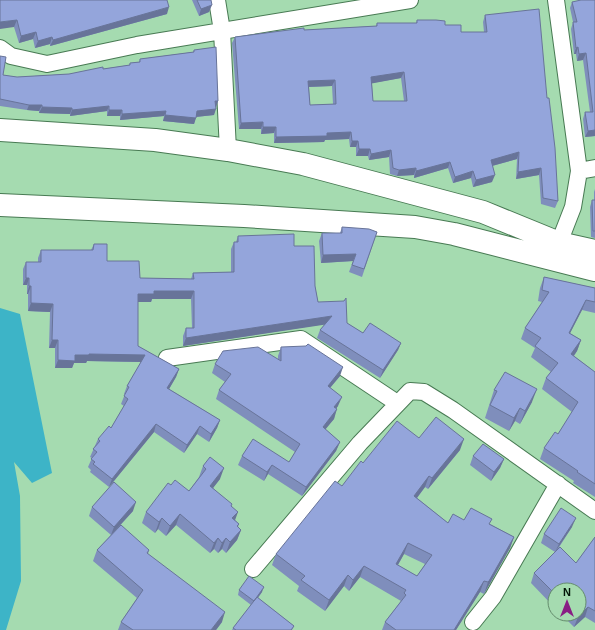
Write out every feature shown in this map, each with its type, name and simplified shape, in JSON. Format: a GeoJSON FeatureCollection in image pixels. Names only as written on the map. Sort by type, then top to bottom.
{"type":"FeatureCollection","features":[{"type":"Feature","properties":{"kind":"main road"},"geometry":{"type":"LineString","coordinates":[[0,130],[155,140],[228,150],[303,164],[475,210],[558,243],[595,251]]}},
{"type":"Feature","properties":{"kind":"main road"},"geometry":{"type":"LineString","coordinates":[[0,205],[244,216],[415,227],[454,234],[595,270]]}},
{"type":"Feature","properties":{"kind":"street"},"geometry":{"type":"LineString","coordinates":[[217,0],[222,31],[228,150]]}},
{"type":"Feature","properties":{"kind":"street"},"geometry":{"type":"LineString","coordinates":[[0,48],[11,56],[47,64],[136,45],[410,0]]}},
{"type":"Feature","properties":{"kind":"street"},"geometry":{"type":"LineString","coordinates":[[556,0],[587,170],[558,243]]}},
{"type":"Feature","properties":{"kind":"street"},"geometry":{"type":"LineString","coordinates":[[168,358],[301,339],[397,403]]}},
{"type":"Feature","properties":{"kind":"street"},"geometry":{"type":"LineString","coordinates":[[253,569],[360,443],[410,391],[424,392],[453,410],[595,510]]}},
{"type":"Feature","properties":{"kind":"street"},"geometry":{"type":"LineString","coordinates":[[473,622],[493,597],[558,484]]}},
{"type":"Feature","properties":{"kind":"water"},"geometry":{"type":"Polygon","coordinates":[[[0,308],[20,314],[52,473],[32,483],[14,462],[20,496],[21,581],[6,630],[0,630],[0,308]]]}},
{"type":"Feature","properties":{"kind":"building"},"geometry":{"type":"Polygon","coordinates":[[[0,0],[167,0],[169,7],[53,40],[52,37],[38,41],[36,32],[21,36],[17,20],[0,22],[0,0]]]}},
{"type":"Feature","properties":{"kind":"building"},"geometry":{"type":"Polygon","coordinates":[[[197,0],[211,0],[212,5],[201,9],[197,0]]]}},
{"type":"Feature","properties":{"kind":"building"},"geometry":{"type":"Polygon","coordinates":[[[581,0],[595,0],[595,130],[588,131],[585,112],[593,112],[586,53],[579,54],[578,47],[576,48],[573,22],[577,22],[572,2],[581,0]]]}},
{"type":"Feature","properties":{"kind":"building"},"geometry":{"type":"Polygon","coordinates":[[[539,9],[547,98],[549,98],[555,148],[558,201],[543,198],[541,168],[518,172],[519,152],[491,160],[495,175],[476,180],[473,171],[455,177],[450,162],[416,171],[416,168],[399,170],[393,168],[391,150],[371,154],[370,149],[359,149],[358,141],[352,141],[351,132],[327,133],[327,136],[276,137],[276,127],[263,127],[263,122],[241,123],[235,37],[304,28],[304,30],[377,26],[377,23],[417,23],[417,20],[445,21],[445,25],[461,25],[461,32],[487,32],[485,15],[539,9]],[[404,72],[371,77],[373,101],[407,101],[404,72]],[[335,80],[308,81],[310,105],[336,104],[335,80]]]}},
{"type":"Feature","properties":{"kind":"building"},"geometry":{"type":"Polygon","coordinates":[[[216,47],[218,101],[215,101],[216,109],[197,111],[196,118],[165,115],[166,111],[122,114],[122,110],[109,110],[109,106],[72,110],[72,108],[42,107],[42,105],[29,105],[0,99],[0,56],[6,57],[3,75],[17,77],[69,74],[103,67],[103,69],[130,65],[130,63],[140,62],[140,59],[194,52],[194,50],[216,47]]]}},
{"type":"Feature","properties":{"kind":"building"},"geometry":{"type":"Polygon","coordinates":[[[592,200],[595,200],[595,231],[593,231],[592,200]]]}},
{"type":"Feature","properties":{"kind":"building"},"geometry":{"type":"Polygon","coordinates":[[[342,227],[369,229],[377,232],[364,269],[352,265],[356,254],[323,255],[322,233],[342,233],[342,227]]]}},
{"type":"Feature","properties":{"kind":"building"},"geometry":{"type":"Polygon","coordinates":[[[294,234],[294,246],[314,246],[315,286],[318,302],[344,301],[346,298],[347,323],[363,333],[370,323],[401,343],[383,370],[320,330],[332,316],[186,338],[186,328],[194,328],[194,291],[154,291],[154,294],[138,294],[138,346],[179,369],[167,388],[220,420],[211,434],[200,426],[187,445],[156,424],[112,479],[93,464],[95,462],[91,459],[97,452],[93,449],[100,441],[98,439],[109,426],[111,428],[128,399],[124,396],[129,387],[127,386],[145,355],[89,354],[75,355],[75,361],[58,360],[58,340],[52,340],[53,304],[31,303],[31,286],[29,286],[29,278],[26,278],[26,262],[41,262],[41,250],[93,250],[94,244],[107,244],[107,261],[139,261],[140,278],[194,279],[193,273],[234,272],[234,242],[238,242],[238,236],[294,234]]]}},
{"type":"Feature","properties":{"kind":"building"},"geometry":{"type":"Polygon","coordinates":[[[544,277],[595,288],[595,302],[586,300],[569,333],[581,340],[571,354],[595,372],[595,484],[544,448],[555,432],[558,434],[578,402],[546,378],[558,363],[535,346],[541,338],[525,328],[549,292],[542,290],[544,277]]]}},
{"type":"Feature","properties":{"kind":"building"},"geometry":{"type":"Polygon","coordinates":[[[308,344],[343,367],[328,386],[342,397],[334,407],[337,409],[323,427],[340,442],[306,487],[272,465],[267,472],[242,456],[253,439],[289,462],[300,444],[219,390],[231,374],[215,364],[223,351],[258,347],[281,361],[281,347],[306,346],[308,344]]]}},
{"type":"Feature","properties":{"kind":"building"},"geometry":{"type":"Polygon","coordinates":[[[505,372],[537,389],[525,411],[520,408],[514,418],[490,405],[497,391],[494,390],[505,372]]]}},
{"type":"Feature","properties":{"kind":"building"},"geometry":{"type":"Polygon","coordinates":[[[436,417],[464,439],[432,478],[429,476],[414,496],[448,523],[453,514],[464,520],[471,508],[492,519],[489,524],[514,537],[489,581],[484,581],[454,630],[396,630],[385,622],[406,595],[404,593],[406,590],[364,566],[353,580],[348,575],[329,600],[301,580],[305,576],[276,554],[335,481],[342,486],[361,461],[363,463],[397,421],[419,438],[436,417]],[[408,543],[396,564],[417,576],[432,555],[408,543]]]}},
{"type":"Feature","properties":{"kind":"building"},"geometry":{"type":"Polygon","coordinates":[[[483,444],[504,459],[494,472],[473,456],[483,444]]]}},
{"type":"Feature","properties":{"kind":"building"},"geometry":{"type":"Polygon","coordinates":[[[210,457],[224,468],[210,486],[232,504],[231,506],[238,512],[232,518],[239,524],[237,526],[241,530],[230,542],[226,538],[222,543],[218,538],[214,543],[180,514],[170,526],[162,518],[159,522],[146,512],[168,483],[171,485],[175,480],[189,491],[206,469],[203,466],[210,457]]]}},
{"type":"Feature","properties":{"kind":"building"},"geometry":{"type":"Polygon","coordinates":[[[114,482],[136,502],[114,527],[92,507],[114,482]]]}},
{"type":"Feature","properties":{"kind":"building"},"geometry":{"type":"Polygon","coordinates":[[[561,508],[576,518],[559,544],[544,534],[561,508]]]}},
{"type":"Feature","properties":{"kind":"building"},"geometry":{"type":"Polygon","coordinates":[[[121,525],[149,550],[147,553],[225,612],[211,630],[133,630],[121,622],[143,590],[97,550],[121,525]]]}},
{"type":"Feature","properties":{"kind":"building"},"geometry":{"type":"Polygon","coordinates":[[[595,537],[595,611],[588,607],[587,608],[587,582],[547,582],[547,586],[534,573],[560,547],[576,563],[595,537]]]}},
{"type":"Feature","properties":{"kind":"building"},"geometry":{"type":"Polygon","coordinates":[[[249,576],[264,587],[254,601],[239,590],[249,576]]]}},
{"type":"Feature","properties":{"kind":"building"},"geometry":{"type":"Polygon","coordinates":[[[257,597],[294,626],[291,630],[236,630],[233,628],[257,597]]]}}]}
